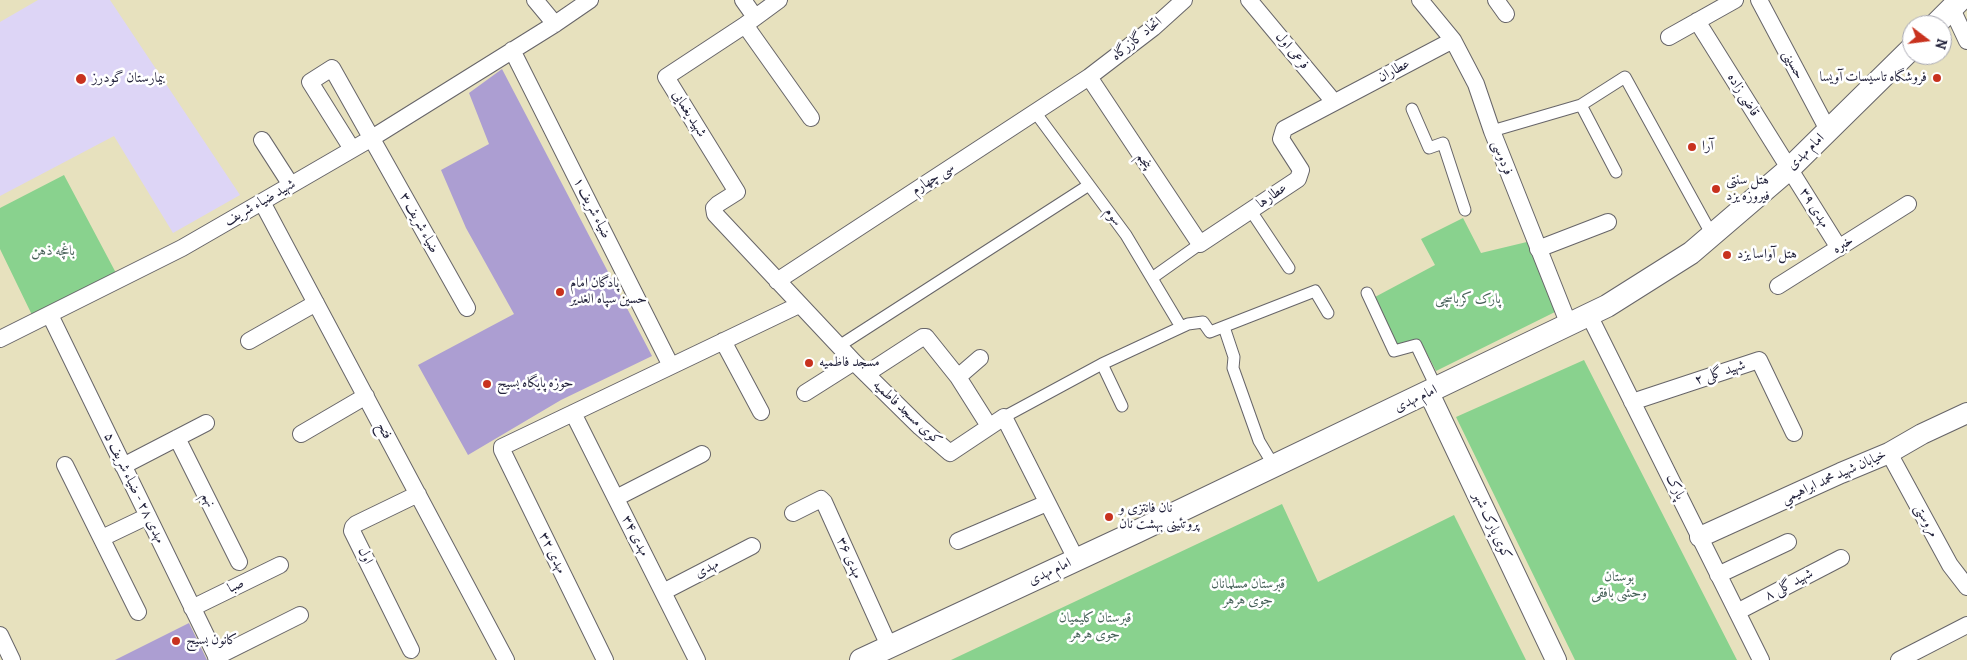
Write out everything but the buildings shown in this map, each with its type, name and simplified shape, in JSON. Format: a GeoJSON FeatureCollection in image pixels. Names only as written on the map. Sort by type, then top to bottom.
{"type":"FeatureCollection","features":[{"type":"Feature","properties":{"kind":"main road"},"geometry":{"type":"LineString","coordinates":[[1945,15],[1956,4]]}},
{"type":"Feature","properties":{"kind":"main road","name":"امام مهدی"},"geometry":{"type":"LineString","coordinates":[[861,660],[1433,391],[1607,306],[1684,258],[1712,235],[1789,169],[1902,58]]}},
{"type":"Feature","properties":{"kind":"street"},"geometry":{"type":"LineString","coordinates":[[535,0],[555,24]]}},
{"type":"Feature","properties":{"kind":"street","name":"شهید ضیاء شریف"},"geometry":{"type":"LineString","coordinates":[[0,339],[50,316],[182,248],[372,138],[555,24],[590,0]]}},
{"type":"Feature","properties":{"kind":"street"},"geometry":{"type":"LineString","coordinates":[[743,0],[750,21],[811,118]]}},
{"type":"Feature","properties":{"kind":"street","name":"شهید یغمایی"},"geometry":{"type":"LineString","coordinates":[[714,208],[737,192],[666,77],[779,0]]}},
{"type":"Feature","properties":{"kind":"street","name":"اتحاد گازرگاه"},"geometry":{"type":"LineString","coordinates":[[1089,77],[1153,28],[1184,0]]}},
{"type":"Feature","properties":{"kind":"street","name":"فرعی اول"},"geometry":{"type":"LineString","coordinates":[[1249,0],[1334,102]]}},
{"type":"Feature","properties":{"kind":"street","name":"فردوسی"},"geometry":{"type":"LineString","coordinates":[[1420,0],[1453,40],[1476,84],[1492,131],[1568,325]]}},
{"type":"Feature","properties":{"kind":"street"},"geometry":{"type":"LineString","coordinates":[[1496,0],[1506,14]]}},
{"type":"Feature","properties":{"kind":"street"},"geometry":{"type":"LineString","coordinates":[[1669,37],[1735,0]]}},
{"type":"Feature","properties":{"kind":"street","name":"حسینی"},"geometry":{"type":"LineString","coordinates":[[1759,0],[1828,130]]}},
{"type":"Feature","properties":{"kind":"street"},"geometry":{"type":"LineString","coordinates":[[1956,4],[1967,41]]}},
{"type":"Feature","properties":{"kind":"street","name":"قاضی زاده"},"geometry":{"type":"LineString","coordinates":[[1697,21],[1789,169]]}},
{"type":"Feature","properties":{"kind":"street","name":"عطاران"},"geometry":{"type":"LineString","coordinates":[[1334,102],[1453,40]]}},
{"type":"Feature","properties":{"kind":"street","name":"ضیاء شریف ۱"},"geometry":{"type":"LineString","coordinates":[[512,50],[671,366]]}},
{"type":"Feature","properties":{"kind":"street","name":"ضیاء شریف ۳"},"geometry":{"type":"LineString","coordinates":[[352,149],[310,82],[332,68],[466,308]]}},
{"type":"Feature","properties":{"kind":"street","name":"سی چهارم"},"geometry":{"type":"LineString","coordinates":[[777,281],[1089,77]]}},
{"type":"Feature","properties":{"kind":"street","name":"پنجم"},"geometry":{"type":"LineString","coordinates":[[1089,77],[1200,244]]}},
{"type":"Feature","properties":{"kind":"street"},"geometry":{"type":"LineString","coordinates":[[1492,131],[1581,105],[1625,77],[1712,235]]}},
{"type":"Feature","properties":{"kind":"street","name":"عطارها"},"geometry":{"type":"LineString","coordinates":[[1152,278],[1298,179],[1301,170],[1281,139],[1284,129],[1334,102]]}},
{"type":"Feature","properties":{"kind":"street"},"geometry":{"type":"LineString","coordinates":[[1581,105],[1616,172]]}},
{"type":"Feature","properties":{"kind":"street"},"geometry":{"type":"LineString","coordinates":[[1412,109],[1430,148],[1443,143],[1465,210]]}},
{"type":"Feature","properties":{"kind":"street","name":"سوم"},"geometry":{"type":"LineString","coordinates":[[1035,112],[1126,235],[1184,326]]}},
{"type":"Feature","properties":{"kind":"street"},"geometry":{"type":"LineString","coordinates":[[262,140],[291,185]]}},
{"type":"Feature","properties":{"kind":"street","name":"مهدی ۳۹"},"geometry":{"type":"LineString","coordinates":[[1789,169],[1839,248]]}},
{"type":"Feature","properties":{"kind":"street"},"geometry":{"type":"LineString","coordinates":[[839,346],[1089,185]]}},
{"type":"Feature","properties":{"kind":"street","name":"فتح"},"geometry":{"type":"LineString","coordinates":[[262,202],[506,660]]}},
{"type":"Feature","properties":{"kind":"street","name":"خبره"},"geometry":{"type":"LineString","coordinates":[[1778,286],[1908,204]]}},
{"type":"Feature","properties":{"kind":"street","name":"کوی مسجد فاطمیه"},"geometry":{"type":"LineString","coordinates":[[714,208],[715,214],[799,305],[920,427],[950,453],[1004,418]]}},
{"type":"Feature","properties":{"kind":"street"},"geometry":{"type":"LineString","coordinates":[[1251,211],[1289,268]]}},
{"type":"Feature","properties":{"kind":"street"},"geometry":{"type":"LineString","coordinates":[[1538,249],[1608,222]]}},
{"type":"Feature","properties":{"kind":"street"},"geometry":{"type":"LineString","coordinates":[[1076,559],[1004,418],[1102,364],[1184,326],[1204,322],[1210,332],[1315,291],[1328,312]]}},
{"type":"Feature","properties":{"kind":"street"},"geometry":{"type":"LineString","coordinates":[[1367,293],[1394,350],[1416,345],[1433,391]]}},
{"type":"Feature","properties":{"kind":"street"},"geometry":{"type":"LineString","coordinates":[[249,341],[316,303]]}},
{"type":"Feature","properties":{"kind":"street"},"geometry":{"type":"LineString","coordinates":[[573,412],[799,305]]}},
{"type":"Feature","properties":{"kind":"street","name":"پارک"},"geometry":{"type":"LineString","coordinates":[[1589,314],[1760,660]]}},
{"type":"Feature","properties":{"kind":"street","name":"مهدی ۲۸ - ضیاء شریف ۵"},"geometry":{"type":"LineString","coordinates":[[50,316],[217,658]]}},
{"type":"Feature","properties":{"kind":"street"},"geometry":{"type":"LineString","coordinates":[[1224,327],[1234,357],[1233,368],[1259,442],[1274,466]]}},
{"type":"Feature","properties":{"kind":"street"},"geometry":{"type":"LineString","coordinates":[[866,374],[923,337],[928,339],[958,377],[989,426]]}},
{"type":"Feature","properties":{"kind":"street"},"geometry":{"type":"LineString","coordinates":[[723,341],[761,412]]}},
{"type":"Feature","properties":{"kind":"street"},"geometry":{"type":"LineString","coordinates":[[958,377],[980,358]]}},
{"type":"Feature","properties":{"kind":"street","name":"شهید گلی ۲"},"geometry":{"type":"LineString","coordinates":[[1632,402],[1760,360],[1794,433]]}},
{"type":"Feature","properties":{"kind":"street"},"geometry":{"type":"LineString","coordinates":[[804,393],[854,362]]}},
{"type":"Feature","properties":{"kind":"street"},"geometry":{"type":"LineString","coordinates":[[1102,364],[1122,406]]}},
{"type":"Feature","properties":{"kind":"street","name":"کوی پارک شهر"},"geometry":{"type":"LineString","coordinates":[[1433,391],[1556,660]]}},
{"type":"Feature","properties":{"kind":"street"},"geometry":{"type":"LineString","coordinates":[[301,434],[366,396]]}},
{"type":"Feature","properties":{"kind":"street","name":"مهدی ۳۲"},"geometry":{"type":"LineString","coordinates":[[573,412],[504,445],[502,450],[605,660]]}},
{"type":"Feature","properties":{"kind":"street","name":"مهدی ۳۴"},"geometry":{"type":"LineString","coordinates":[[573,412],[697,660]]}},
{"type":"Feature","properties":{"kind":"street","name":"خيابان شهيد محمد ابراهيمي"},"geometry":{"type":"LineString","coordinates":[[1700,537],[1889,453],[1922,434],[1967,413]]}},
{"type":"Feature","properties":{"kind":"street"},"geometry":{"type":"LineString","coordinates":[[123,466],[206,422]]}},
{"type":"Feature","properties":{"kind":"street","name":"نهم"},"geometry":{"type":"LineString","coordinates":[[177,438],[239,562]]}},
{"type":"Feature","properties":{"kind":"street","name":"مروستی"},"geometry":{"type":"LineString","coordinates":[[1889,453],[1950,565],[1967,587]]}},
{"type":"Feature","properties":{"kind":"street"},"geometry":{"type":"LineString","coordinates":[[616,498],[702,454]]}},
{"type":"Feature","properties":{"kind":"street"},"geometry":{"type":"LineString","coordinates":[[65,465],[138,612]]}},
{"type":"Feature","properties":{"kind":"street","name":"اول"},"geometry":{"type":"LineString","coordinates":[[411,650],[352,531],[352,526],[418,494]]}},
{"type":"Feature","properties":{"kind":"street","name":"مهدی ۳۶"},"geometry":{"type":"LineString","coordinates":[[793,513],[821,499],[824,502],[889,646]]}},
{"type":"Feature","properties":{"kind":"street"},"geometry":{"type":"LineString","coordinates":[[958,541],[1047,503]]}},
{"type":"Feature","properties":{"kind":"street"},"geometry":{"type":"LineString","coordinates":[[102,538],[148,516]]}},
{"type":"Feature","properties":{"kind":"street"},"geometry":{"type":"LineString","coordinates":[[1718,575],[1788,542]]}},
{"type":"Feature","properties":{"kind":"street","name":"مهدی"},"geometry":{"type":"LineString","coordinates":[[662,592],[752,546]]}},
{"type":"Feature","properties":{"kind":"street","name":"شهید گلی ۸"},"geometry":{"type":"LineString","coordinates":[[1737,612],[1841,558]]}},
{"type":"Feature","properties":{"kind":"street","name":"صبا"},"geometry":{"type":"LineString","coordinates":[[192,608],[280,565]]}},
{"type":"Feature","properties":{"kind":"street"},"geometry":{"type":"LineString","coordinates":[[217,658],[300,615]]}},
{"type":"Feature","properties":{"kind":"street"},"geometry":{"type":"LineString","coordinates":[[1899,660],[1967,624]]}},
{"type":"Feature","properties":{"kind":"street"},"geometry":{"type":"LineString","coordinates":[[0,635],[12,660]]}},
{"type":"Feature","properties":{"kind":"shaded area","name":"بیمارستان گودرز"},"geometry":{"type":"Polygon","coordinates":[[[38,0],[110,0],[240,195],[173,233],[114,136],[0,196],[0,22],[38,0]]]}},
{"type":"Feature","properties":{"kind":"green space","name":"باغچه ذهن"},"geometry":{"type":"Polygon","coordinates":[[[64,175],[116,273],[32,315],[0,249],[0,208],[64,175]]]}},
{"type":"Feature","properties":{"kind":"green space","name":"پارک کرباسچی"},"geometry":{"type":"Polygon","coordinates":[[[1463,218],[1481,253],[1531,241],[1557,311],[1436,371],[1420,340],[1396,346],[1375,297],[1435,265],[1421,239],[1463,218]]]}},
{"type":"Feature","properties":{"kind":"green space","name":"بوستان وحشی بافقی"},"geometry":{"type":"Polygon","coordinates":[[[1584,360],[1737,660],[1575,660],[1456,417],[1584,360]]]}},
{"type":"Feature","properties":{"kind":"green space","name":"قبرستان مسلمانان جوی هرهر"},"geometry":{"type":"Polygon","coordinates":[[[1282,504],[1318,582],[1454,515],[1526,660],[951,660],[1282,504]]]}},
{"type":"Feature","properties":{"kind":"place","name":"فروشگاه تاسیسات آویسا"},"geometry":{"type":"Point","coordinates":[1937,78]}},
{"type":"Feature","properties":{"kind":"place","name":"بیمارستان گودرز"},"geometry":{"type":"Point","coordinates":[81,79]}},
{"type":"Feature","properties":{"kind":"place","name":"آرا"},"geometry":{"type":"Point","coordinates":[1692,147]}},
{"type":"Feature","properties":{"kind":"place","name":"هتل سنتی فیروزه یزد"},"geometry":{"type":"Point","coordinates":[1716,189]}},
{"type":"Feature","properties":{"kind":"place","name":"هتل آواسا یزد"},"geometry":{"type":"Point","coordinates":[1727,255]}},
{"type":"Feature","properties":{"kind":"place","name":"پادگان امام حسین سپاه الغدیر"},"geometry":{"type":"Point","coordinates":[560,292]}},
{"type":"Feature","properties":{"kind":"place","name":"مسجد فاطمیه"},"geometry":{"type":"Point","coordinates":[809,363]}},
{"type":"Feature","properties":{"kind":"place","name":"حوزه پایگاه بسیج"},"geometry":{"type":"Point","coordinates":[487,384]}},
{"type":"Feature","properties":{"kind":"place","name":"نان فانتزی و پروتئینی بهشت نان"},"geometry":{"type":"Point","coordinates":[1109,517]}},
{"type":"Feature","properties":{"kind":"place","name":"کانون بسیج"},"geometry":{"type":"Point","coordinates":[176,641]}},
{"type":"Feature","properties":{"kind":"park label","name":"قبرستان کلیمیان جوی هرهر"},"geometry":{"type":"Point","coordinates":[1095,628]}}]}
